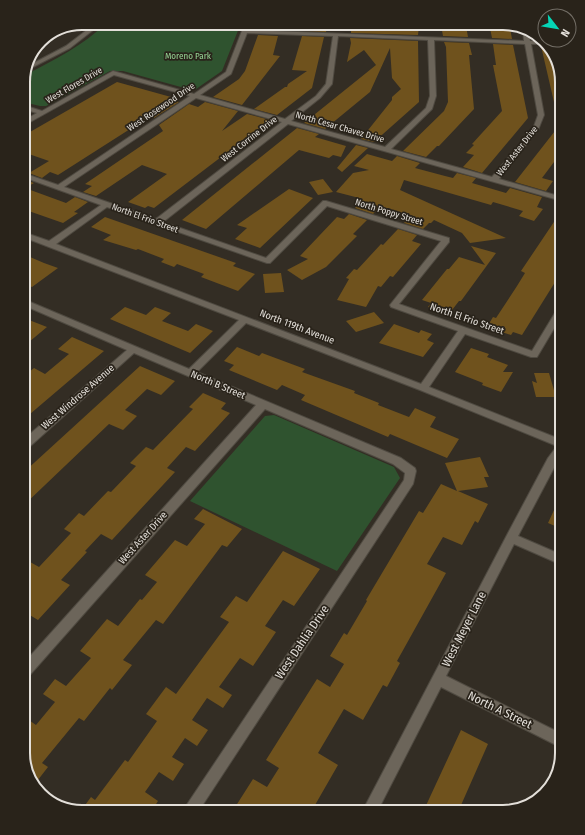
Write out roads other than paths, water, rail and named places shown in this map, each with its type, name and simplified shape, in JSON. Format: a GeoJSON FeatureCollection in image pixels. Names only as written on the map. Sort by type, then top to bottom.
{"type":"FeatureCollection","features":[{"type":"Feature","properties":{"kind":"street"},"geometry":{"type":"LineString","coordinates":[[33,65],[78,40],[90,30]]}},
{"type":"Feature","properties":{"kind":"street"},"geometry":{"type":"LineString","coordinates":[[245,30],[536,43]]}},
{"type":"Feature","properties":{"kind":"street","name":"West Rosewood Drive"},"geometry":{"type":"LineString","coordinates":[[59,187],[228,73],[245,30]]}},
{"type":"Feature","properties":{"kind":"street","name":"West Corrine Drive"},"geometry":{"type":"LineString","coordinates":[[158,222],[318,97],[329,84],[336,34]]}},
{"type":"Feature","properties":{"kind":"street","name":"West Aster Drive"},"geometry":{"type":"LineString","coordinates":[[494,180],[536,129],[541,115],[526,36]]}},
{"type":"Feature","properties":{"kind":"street"},"geometry":{"type":"LineString","coordinates":[[386,150],[429,109],[433,96],[432,38]]}},
{"type":"Feature","properties":{"kind":"street","name":"North Cesar Chavez Drive"},"geometry":{"type":"LineString","coordinates":[[113,73],[555,197]]}},
{"type":"Feature","properties":{"kind":"street","name":"West Flores Drive"},"geometry":{"type":"LineString","coordinates":[[30,120],[113,73]]}},
{"type":"Feature","properties":{"kind":"street"},"geometry":{"type":"LineString","coordinates":[[30,109],[43,113]]}},
{"type":"Feature","properties":{"kind":"street","name":"North El Frio Street"},"geometry":{"type":"LineString","coordinates":[[30,177],[267,261]]}},
{"type":"Feature","properties":{"kind":"street","name":"North Poppy Street"},"geometry":{"type":"LineString","coordinates":[[267,261],[326,203],[446,240],[394,305]]}},
{"type":"Feature","properties":{"kind":"street"},"geometry":{"type":"LineString","coordinates":[[51,244],[107,204]]}},
{"type":"Feature","properties":{"kind":"street","name":"North 119th Avenue"},"geometry":{"type":"LineString","coordinates":[[30,236],[423,388],[555,441]]}},
{"type":"Feature","properties":{"kind":"street","name":"North B Street"},"geometry":{"type":"LineString","coordinates":[[30,305],[397,461],[411,471]]}},
{"type":"Feature","properties":{"kind":"street","name":"North El Frio Street"},"geometry":{"type":"LineString","coordinates":[[394,305],[534,355],[555,320]]}},
{"type":"Feature","properties":{"kind":"street"},"geometry":{"type":"LineString","coordinates":[[190,373],[245,319]]}},
{"type":"Feature","properties":{"kind":"street"},"geometry":{"type":"LineString","coordinates":[[423,388],[463,330]]}},
{"type":"Feature","properties":{"kind":"street","name":"West Windrose Avenue"},"geometry":{"type":"LineString","coordinates":[[30,440],[133,349]]}},
{"type":"Feature","properties":{"kind":"street","name":"West Aster Drive"},"geometry":{"type":"LineString","coordinates":[[30,665],[263,404]]}},
{"type":"Feature","properties":{"kind":"street","name":"West Meyer Lane"},"geometry":{"type":"LineString","coordinates":[[373,805],[555,456]]}},
{"type":"Feature","properties":{"kind":"street","name":"West Dahlia Drive"},"geometry":{"type":"LineString","coordinates":[[194,805],[409,482],[411,471]]}},
{"type":"Feature","properties":{"kind":"street"},"geometry":{"type":"LineString","coordinates":[[511,538],[555,557]]}},
{"type":"Feature","properties":{"kind":"street","name":"North A Street"},"geometry":{"type":"LineString","coordinates":[[438,679],[555,738]]}},
{"type":"Feature","properties":{"kind":"park label","name":"Moreno Park"},"geometry":{"type":"Point","coordinates":[188,56]}}]}
